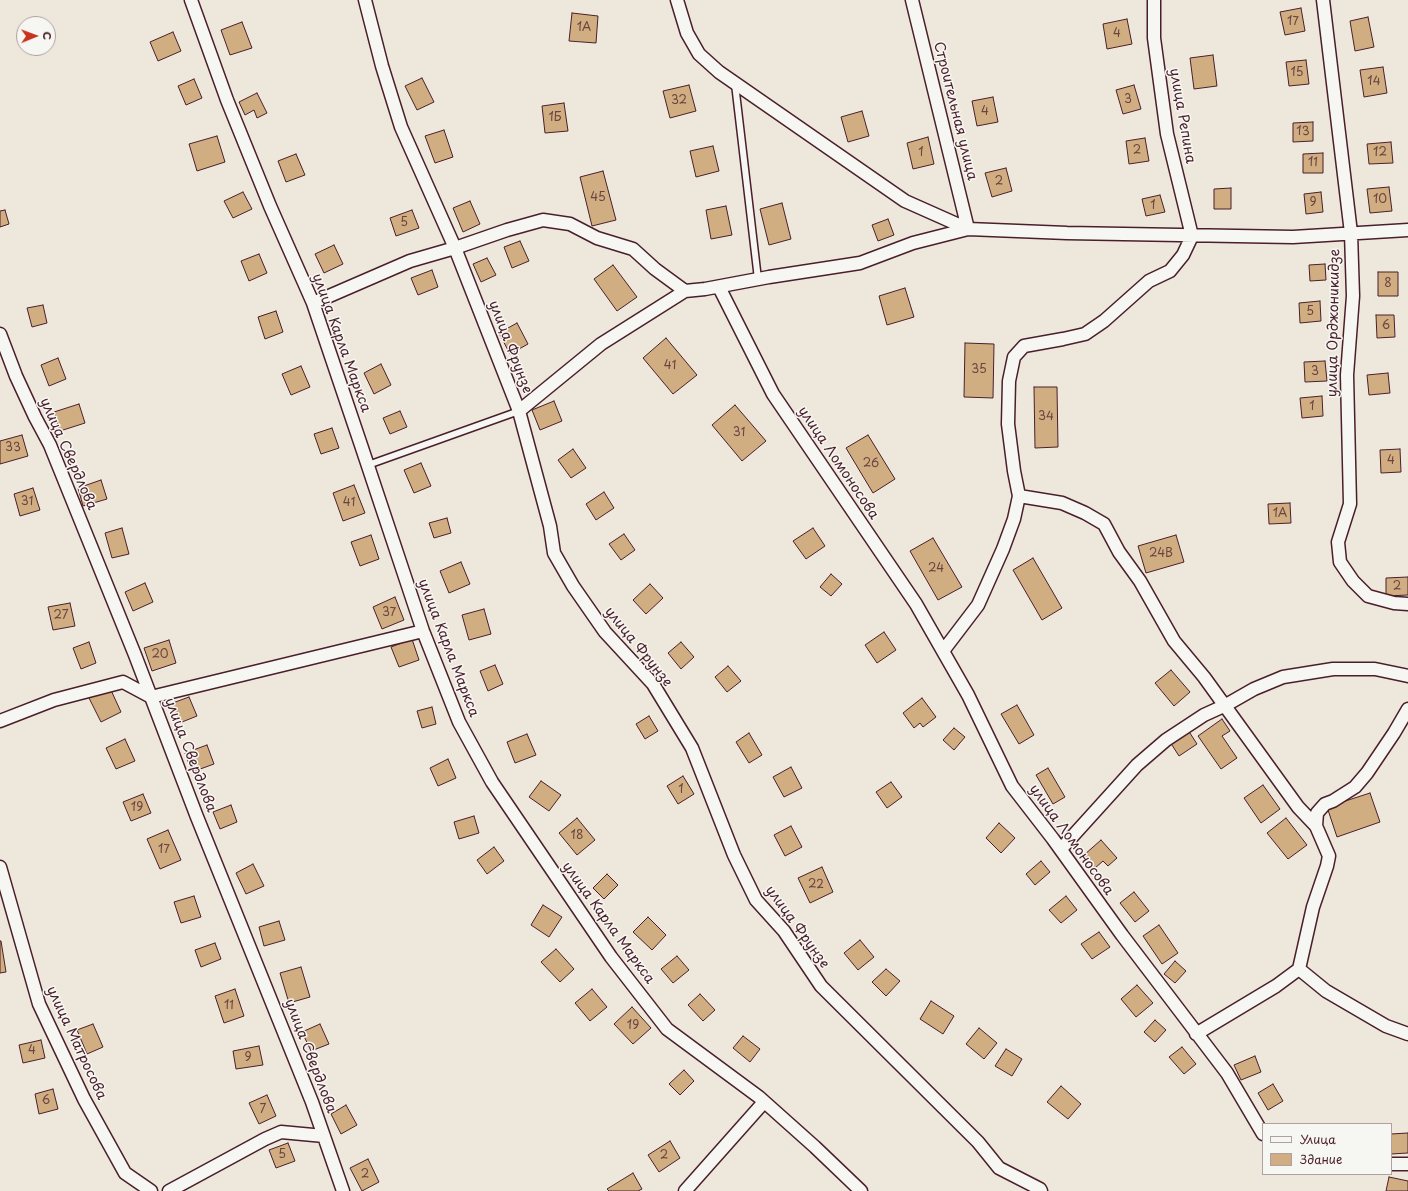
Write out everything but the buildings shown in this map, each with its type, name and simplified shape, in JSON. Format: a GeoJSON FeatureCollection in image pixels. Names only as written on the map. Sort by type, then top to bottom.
{"type":"FeatureCollection","features":[{"type":"Feature","properties":{"kind":"street","name":"улица Карла Маркса"},"geometry":{"type":"LineString","coordinates":[[191,0],[227,100],[267,199],[313,303],[423,631],[459,722],[492,782],[611,957],[667,1029],[764,1102],[815,1147],[861,1191]]}},
{"type":"Feature","properties":{"kind":"street","name":"улица Фрунзе"},"geometry":{"type":"LineString","coordinates":[[365,0],[382,66],[401,127],[455,248],[519,411],[550,526],[554,553],[573,586],[605,632],[653,684],[692,748],[734,855],[756,900],[784,931],[821,986],[978,1142],[999,1168],[1040,1189],[1041,1191]]}},
{"type":"Feature","properties":{"kind":"street"},"geometry":{"type":"LineString","coordinates":[[677,0],[687,33],[699,54],[719,72],[905,201],[968,229]]}},
{"type":"Feature","properties":{"kind":"street","name":"Строительная улица"},"geometry":{"type":"LineString","coordinates":[[912,0],[968,229]]}},
{"type":"Feature","properties":{"kind":"street","name":"улица Репина"},"geometry":{"type":"LineString","coordinates":[[1154,0],[1154,38],[1167,134],[1192,236]]}},
{"type":"Feature","properties":{"kind":"street","name":"улица Орджоникидзе"},"geometry":{"type":"LineString","coordinates":[[1323,0],[1351,233],[1352,296],[1347,375],[1350,504],[1338,542],[1340,562],[1352,581],[1368,596],[1394,603],[1408,604]]}},
{"type":"Feature","properties":{"kind":"street"},"geometry":{"type":"LineString","coordinates":[[313,303],[410,261],[543,220],[570,224],[597,238],[633,248],[655,269],[686,291]]}},
{"type":"Feature","properties":{"kind":"street"},"geometry":{"type":"LineString","coordinates":[[519,411],[601,344],[686,291],[719,287],[758,279],[860,263],[913,243],[968,229],[1067,234],[1293,237],[1408,230]]}},
{"type":"Feature","properties":{"kind":"street"},"geometry":{"type":"LineString","coordinates":[[943,651],[978,605],[1006,542],[1014,519],[1019,496],[1008,424],[1009,381],[1014,357],[1024,346],[1085,334],[1104,322],[1149,281],[1170,271],[1183,255],[1192,236]]}},
{"type":"Feature","properties":{"kind":"street","name":"улица Ломоносова"},"geometry":{"type":"LineString","coordinates":[[719,287],[773,394],[916,604],[968,695],[1012,786],[1196,1034],[1227,1073],[1262,1132]]}},
{"type":"Feature","properties":{"kind":"street","name":"улица Свердлова"},"geometry":{"type":"LineString","coordinates":[[0,334],[16,376],[50,445],[312,1102],[343,1191]]}},
{"type":"Feature","properties":{"kind":"street"},"geometry":{"type":"LineString","coordinates":[[1019,496],[1062,503],[1085,513],[1104,524],[1118,552],[1140,581],[1174,641],[1204,677],[1298,807],[1316,826],[1329,856],[1313,907],[1299,969],[1276,986],[1196,1034]]}},
{"type":"Feature","properties":{"kind":"street"},"geometry":{"type":"LineString","coordinates":[[0,721],[54,700],[123,682],[151,698],[423,631]]}},
{"type":"Feature","properties":{"kind":"street"},"geometry":{"type":"LineString","coordinates":[[1060,849],[1137,765],[1166,740],[1204,715],[1224,706],[1254,689],[1283,677],[1333,669],[1375,669],[1408,676]]}},
{"type":"Feature","properties":{"kind":"street"},"geometry":{"type":"LineString","coordinates":[[1316,826],[1317,813],[1325,804],[1333,801],[1354,787],[1366,773],[1408,710]]}},
{"type":"Feature","properties":{"kind":"street","name":"улица Матросова"},"geometry":{"type":"LineString","coordinates":[[0,866],[39,1004],[84,1099],[125,1173],[151,1191]]}},
{"type":"Feature","properties":{"kind":"street"},"geometry":{"type":"LineString","coordinates":[[1299,969],[1333,995],[1386,1026],[1408,1034]]}},
{"type":"Feature","properties":{"kind":"street"},"geometry":{"type":"LineString","coordinates":[[685,1191],[764,1102]]}},
{"type":"Feature","properties":{"kind":"street"},"geometry":{"type":"LineString","coordinates":[[169,1191],[265,1139],[281,1132],[324,1136]]}},
{"type":"Feature","properties":{"kind":"street"},"geometry":{"type":"LineString","coordinates":[[1392,1164],[1408,1164]]}},
{"type":"Feature","properties":{"kind":"lane"},"geometry":{"type":"LineString","coordinates":[[735,83],[758,279]]}},
{"type":"Feature","properties":{"kind":"lane"},"geometry":{"type":"LineString","coordinates":[[368,466],[519,411]]}}]}
